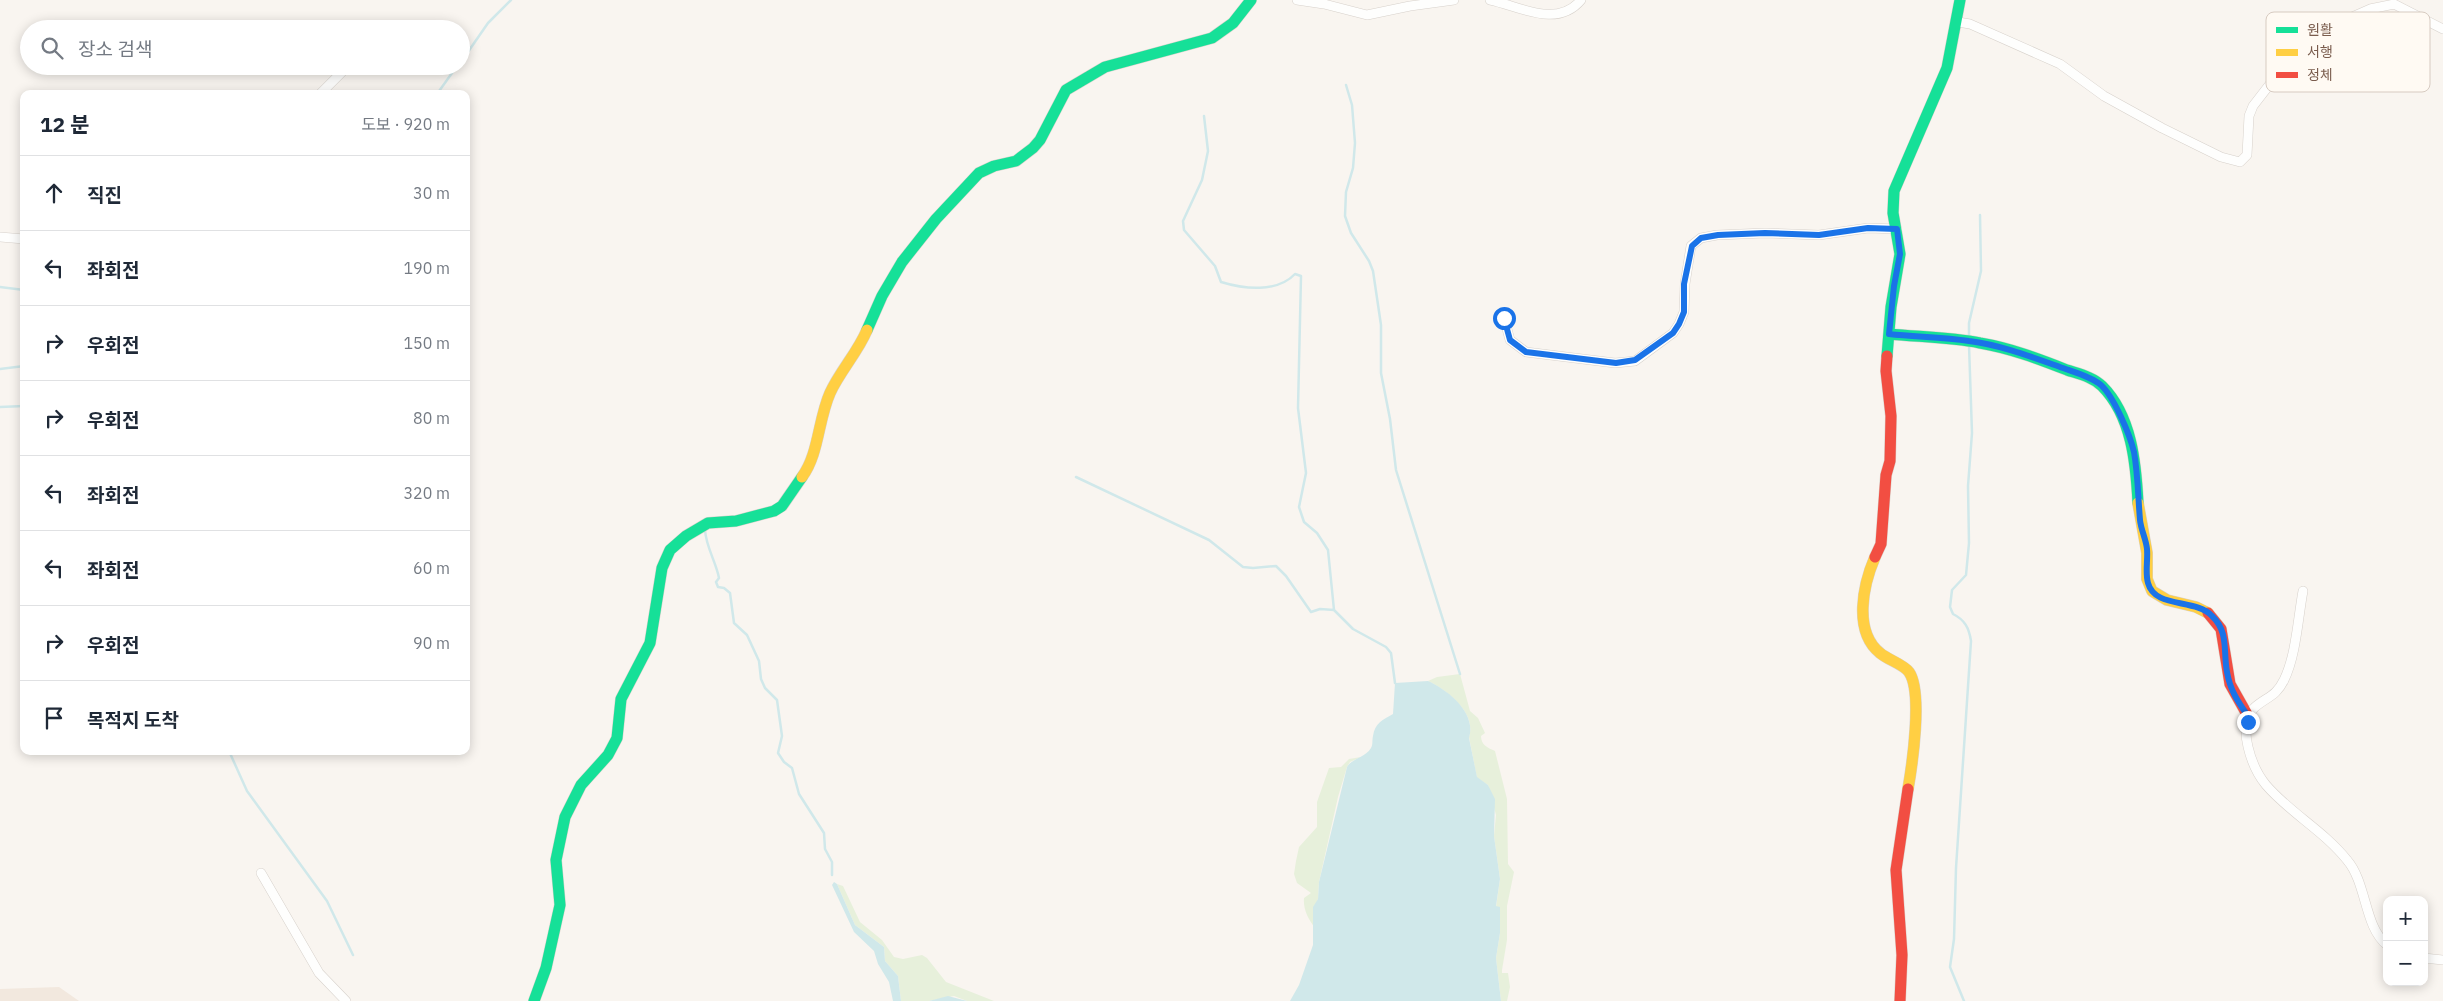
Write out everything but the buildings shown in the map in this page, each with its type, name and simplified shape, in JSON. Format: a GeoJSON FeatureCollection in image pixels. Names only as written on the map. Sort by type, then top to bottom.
{"type":"FeatureCollection","features":[{"type":"Feature","properties":{"kind":"street"},"geometry":{"type":"LineString","coordinates":[[534,1001],[546,968],[560,905],[556,860],[565,817],[578,790],[608,755],[617,738],[621,699],[650,643],[655,622],[662,568],[670,550],[686,536],[708,523],[736,521],[774,511],[782,506],[810,466],[816,437],[830,394],[865,335],[882,296],[902,262],[936,219],[979,173],[994,166],[1016,162],[1033,148],[1040,140],[1066,90],[1105,66],[1212,38],[1234,23],[1251,0]]}},
{"type":"Feature","properties":{"kind":"street"},"geometry":{"type":"LineString","coordinates":[[1297,0],[1324,4],[1367,15],[1410,6],[1454,0]]}},
{"type":"Feature","properties":{"kind":"street"},"geometry":{"type":"LineString","coordinates":[[1490,0],[1542,15],[1561,13],[1581,0]]}},
{"type":"Feature","properties":{"kind":"street"},"geometry":{"type":"LineString","coordinates":[[1900,1001],[1902,955],[1896,870],[1913,763],[1914,688],[1909,672],[1880,653],[1869,641],[1863,613],[1866,579],[1881,544],[1886,475],[1890,461],[1891,416],[1886,371],[1894,286],[1900,254],[1893,213],[1894,191],[1947,68],[1958,22],[1960,0]]}},
{"type":"Feature","properties":{"kind":"street"},"geometry":{"type":"LineString","coordinates":[[2363,12],[2394,4],[2409,12]]}},
{"type":"Feature","properties":{"kind":"street"},"geometry":{"type":"LineString","coordinates":[[1958,22],[1970,24],[2060,64],[2104,96],[2228,161],[2240,162],[2247,155],[2249,116],[2253,106],[2266,89]]}},
{"type":"Feature","properties":{"kind":"street"},"geometry":{"type":"LineString","coordinates":[[2430,23],[2443,30]]}},
{"type":"Feature","properties":{"kind":"street"},"geometry":{"type":"LineString","coordinates":[[324,90],[339,75]]}},
{"type":"Feature","properties":{"kind":"street"},"geometry":{"type":"LineString","coordinates":[[1504,318],[1510,340],[1526,352],[1626,363],[1646,354],[1673,333],[1679,324],[1684,312],[1684,284],[1692,246],[1701,238],[1765,233],[1819,235],[1868,228],[1897,229]]}},
{"type":"Feature","properties":{"kind":"street"},"geometry":{"type":"LineString","coordinates":[[0,238],[20,239]]}},
{"type":"Feature","properties":{"kind":"street"},"geometry":{"type":"LineString","coordinates":[[1889,334],[1969,341],[1994,346],[2039,359],[2100,384],[2107,392],[2129,435],[2134,452],[2139,486],[2140,519],[2147,546],[2148,583],[2152,591],[2170,602],[2196,605],[2213,616],[2224,633],[2225,664],[2230,686],[2236,700],[2248,716],[2248,746],[2256,769],[2266,784],[2283,802],[2328,839],[2352,866],[2375,930],[2383,941]]}},
{"type":"Feature","properties":{"kind":"street"},"geometry":{"type":"LineString","coordinates":[[2248,716],[2254,708],[2272,697],[2284,681],[2290,661],[2303,591]]}},
{"type":"Feature","properties":{"kind":"street"},"geometry":{"type":"LineString","coordinates":[[261,873],[319,972],[346,1001]]}},
{"type":"Feature","properties":{"kind":"street"},"geometry":{"type":"LineString","coordinates":[[2428,958],[2443,960]]}},
{"type":"Feature","properties":{"kind":"shaded area"},"geometry":{"type":"Polygon","coordinates":[[[59,987],[79,1001],[0,1001],[0,989],[59,987]]]}},
{"type":"Feature","properties":{"kind":"green space"},"geometry":{"type":"Polygon","coordinates":[[[1460,674],[1470,711],[1478,718],[1485,733],[1481,736],[1482,742],[1495,751],[1507,799],[1508,864],[1514,872],[1507,906],[1507,940],[1502,970],[1502,973],[1508,973],[1510,987],[1507,1001],[1501,1001],[1496,958],[1500,933],[1500,908],[1496,907],[1500,879],[1494,836],[1496,815],[1488,785],[1477,778],[1469,737],[1469,719],[1465,711],[1444,690],[1428,681],[1437,677],[1460,674]]]}},
{"type":"Feature","properties":{"kind":"green space"},"geometry":{"type":"Polygon","coordinates":[[[1361,757],[1350,762],[1347,767],[1338,797],[1319,882],[1318,899],[1313,914],[1315,928],[1304,906],[1304,898],[1311,893],[1297,883],[1294,874],[1299,847],[1317,827],[1317,802],[1329,768],[1341,767],[1349,759],[1361,757]]]}},
{"type":"Feature","properties":{"kind":"green space"},"geometry":{"type":"Polygon","coordinates":[[[837,884],[843,886],[860,922],[882,940],[894,957],[903,959],[922,955],[927,958],[946,982],[994,1001],[967,1001],[954,996],[929,1001],[901,1001],[898,976],[885,961],[884,947],[855,925],[837,884]]]}},
{"type":"Feature","properties":{"kind":"water"},"geometry":{"type":"Polygon","coordinates":[[[1428,681],[1452,696],[1465,711],[1469,720],[1469,738],[1477,777],[1488,785],[1495,799],[1494,836],[1500,879],[1496,906],[1500,907],[1500,933],[1496,958],[1501,1001],[1290,1001],[1299,985],[1313,945],[1313,907],[1318,899],[1319,882],[1347,767],[1372,747],[1377,725],[1393,714],[1395,683],[1428,681]]]}},
{"type":"Feature","properties":{"kind":"water"},"geometry":{"type":"Polygon","coordinates":[[[834,882],[837,884],[855,925],[884,947],[885,961],[898,976],[901,1001],[893,1001],[889,982],[878,964],[874,951],[854,932],[832,885],[834,882]]]}},
{"type":"Feature","properties":{"kind":"water"},"geometry":{"type":"Polygon","coordinates":[[[948,996],[967,1001],[929,1001],[948,996]]]}},
{"type":"Feature","properties":{"kind":"waterway"},"geometry":{"type":"LineString","coordinates":[[470,49],[488,23],[511,0]]}},
{"type":"Feature","properties":{"kind":"waterway"},"geometry":{"type":"LineString","coordinates":[[440,90],[451,75]]}},
{"type":"Feature","properties":{"kind":"waterway"},"geometry":{"type":"LineString","coordinates":[[1346,85],[1352,105],[1355,143],[1353,168],[1346,192],[1345,216],[1351,233],[1369,261],[1373,271],[1381,325],[1381,373],[1390,419],[1396,470],[1460,674]]}},
{"type":"Feature","properties":{"kind":"waterway"},"geometry":{"type":"LineString","coordinates":[[1204,116],[1208,151],[1202,180],[1183,221],[1184,230],[1215,266],[1221,282],[1250,288],[1260,288],[1279,284],[1295,274],[1301,276],[1298,408],[1306,473],[1299,507],[1304,522],[1317,533],[1328,550],[1334,610],[1353,629],[1386,647],[1391,653],[1395,683]]}},
{"type":"Feature","properties":{"kind":"waterway"},"geometry":{"type":"LineString","coordinates":[[1969,336],[1969,323],[1981,271],[1980,215]]}},
{"type":"Feature","properties":{"kind":"waterway"},"geometry":{"type":"LineString","coordinates":[[0,287],[20,290]]}},
{"type":"Feature","properties":{"kind":"waterway"},"geometry":{"type":"LineString","coordinates":[[1964,1001],[1950,967],[1954,939],[1956,868],[1971,641],[1966,625],[1953,614],[1950,607],[1952,590],[1966,575],[1969,543],[1968,486],[1972,433],[1969,345]]}},
{"type":"Feature","properties":{"kind":"waterway"},"geometry":{"type":"LineString","coordinates":[[0,369],[20,366]]}},
{"type":"Feature","properties":{"kind":"waterway"},"geometry":{"type":"LineString","coordinates":[[0,407],[20,406]]}},
{"type":"Feature","properties":{"kind":"waterway"},"geometry":{"type":"LineString","coordinates":[[1076,477],[1209,540],[1243,567],[1276,566],[1286,576],[1311,612],[1320,609],[1334,610]]}},
{"type":"Feature","properties":{"kind":"waterway"},"geometry":{"type":"LineString","coordinates":[[705,530],[719,578],[716,582],[718,587],[724,588],[730,593],[734,623],[747,635],[759,661],[761,679],[765,688],[777,700],[782,736],[778,753],[784,762],[792,768],[799,794],[824,833],[825,849],[832,862],[832,875]]}},
{"type":"Feature","properties":{"kind":"waterway"},"geometry":{"type":"LineString","coordinates":[[231,755],[247,791],[327,901],[353,955]]}},
{"type":"Feature","properties":{"kind":"traffic: fast"},"geometry":{"type":"LineString","coordinates":[[867,330],[882,296],[902,262],[936,219],[979,173],[994,166],[1016,161],[1033,148],[1040,140],[1066,90],[1105,67],[1212,38],[1233,23],[1251,0]]}},
{"type":"Feature","properties":{"kind":"traffic: fast"},"geometry":{"type":"LineString","coordinates":[[1887,356],[1891,307],[1900,254],[1893,213],[1894,191],[1947,68],[1960,0]]}},
{"type":"Feature","properties":{"kind":"traffic: fast"},"geometry":{"type":"LineString","coordinates":[[1889,334],[1957,339],[1991,345],[2035,358],[2094,380],[2112,398],[2126,426],[2134,457],[2138,503]]}},
{"type":"Feature","properties":{"kind":"traffic: fast"},"geometry":{"type":"LineString","coordinates":[[534,1001],[546,968],[560,905],[556,860],[565,817],[581,785],[608,755],[617,738],[621,699],[650,643],[662,568],[670,550],[686,536],[708,523],[736,521],[774,511],[782,506],[802,477]]}},
{"type":"Feature","properties":{"kind":"traffic: slow"},"geometry":{"type":"LineString","coordinates":[[802,477],[812,458],[830,393],[867,330]]}},
{"type":"Feature","properties":{"kind":"traffic: slow"},"geometry":{"type":"LineString","coordinates":[[2138,503],[2147,553],[2147,579],[2152,591],[2167,600],[2196,607],[2208,613]]}},
{"type":"Feature","properties":{"kind":"traffic: slow"},"geometry":{"type":"LineString","coordinates":[[1875,557],[1864,594],[1863,620],[1866,633],[1872,644],[1880,653],[1906,669],[1913,682],[1916,712],[1908,789]]}},
{"type":"Feature","properties":{"kind":"traffic: jam"},"geometry":{"type":"LineString","coordinates":[[1875,557],[1881,544],[1886,475],[1890,461],[1891,416],[1886,371],[1887,356]]}},
{"type":"Feature","properties":{"kind":"traffic: jam"},"geometry":{"type":"LineString","coordinates":[[2208,613],[2221,629],[2230,684],[2248,716]]}},
{"type":"Feature","properties":{"kind":"traffic: jam"},"geometry":{"type":"LineString","coordinates":[[1900,1001],[1902,955],[1896,870],[1908,789]]}},
{"type":"Feature","properties":{"kind":"route"},"geometry":{"type":"LineString","coordinates":[[1504,318],[1510,340],[1526,352],[1626,363],[1646,354],[1673,333],[1679,324],[1684,312],[1684,284],[1692,246],[1701,238],[1718,235],[1765,233],[1819,235],[1868,228],[1897,229],[1900,254],[1891,307],[1889,334],[1969,341],[1994,346],[2039,359],[2074,373],[2100,384],[2107,392],[2129,435],[2134,452],[2139,486],[2140,519],[2148,554],[2148,583],[2152,591],[2160,597],[2170,602],[2196,605],[2213,616],[2224,633],[2225,664],[2230,686],[2236,700],[2248,716],[2248,722]]}}]}
